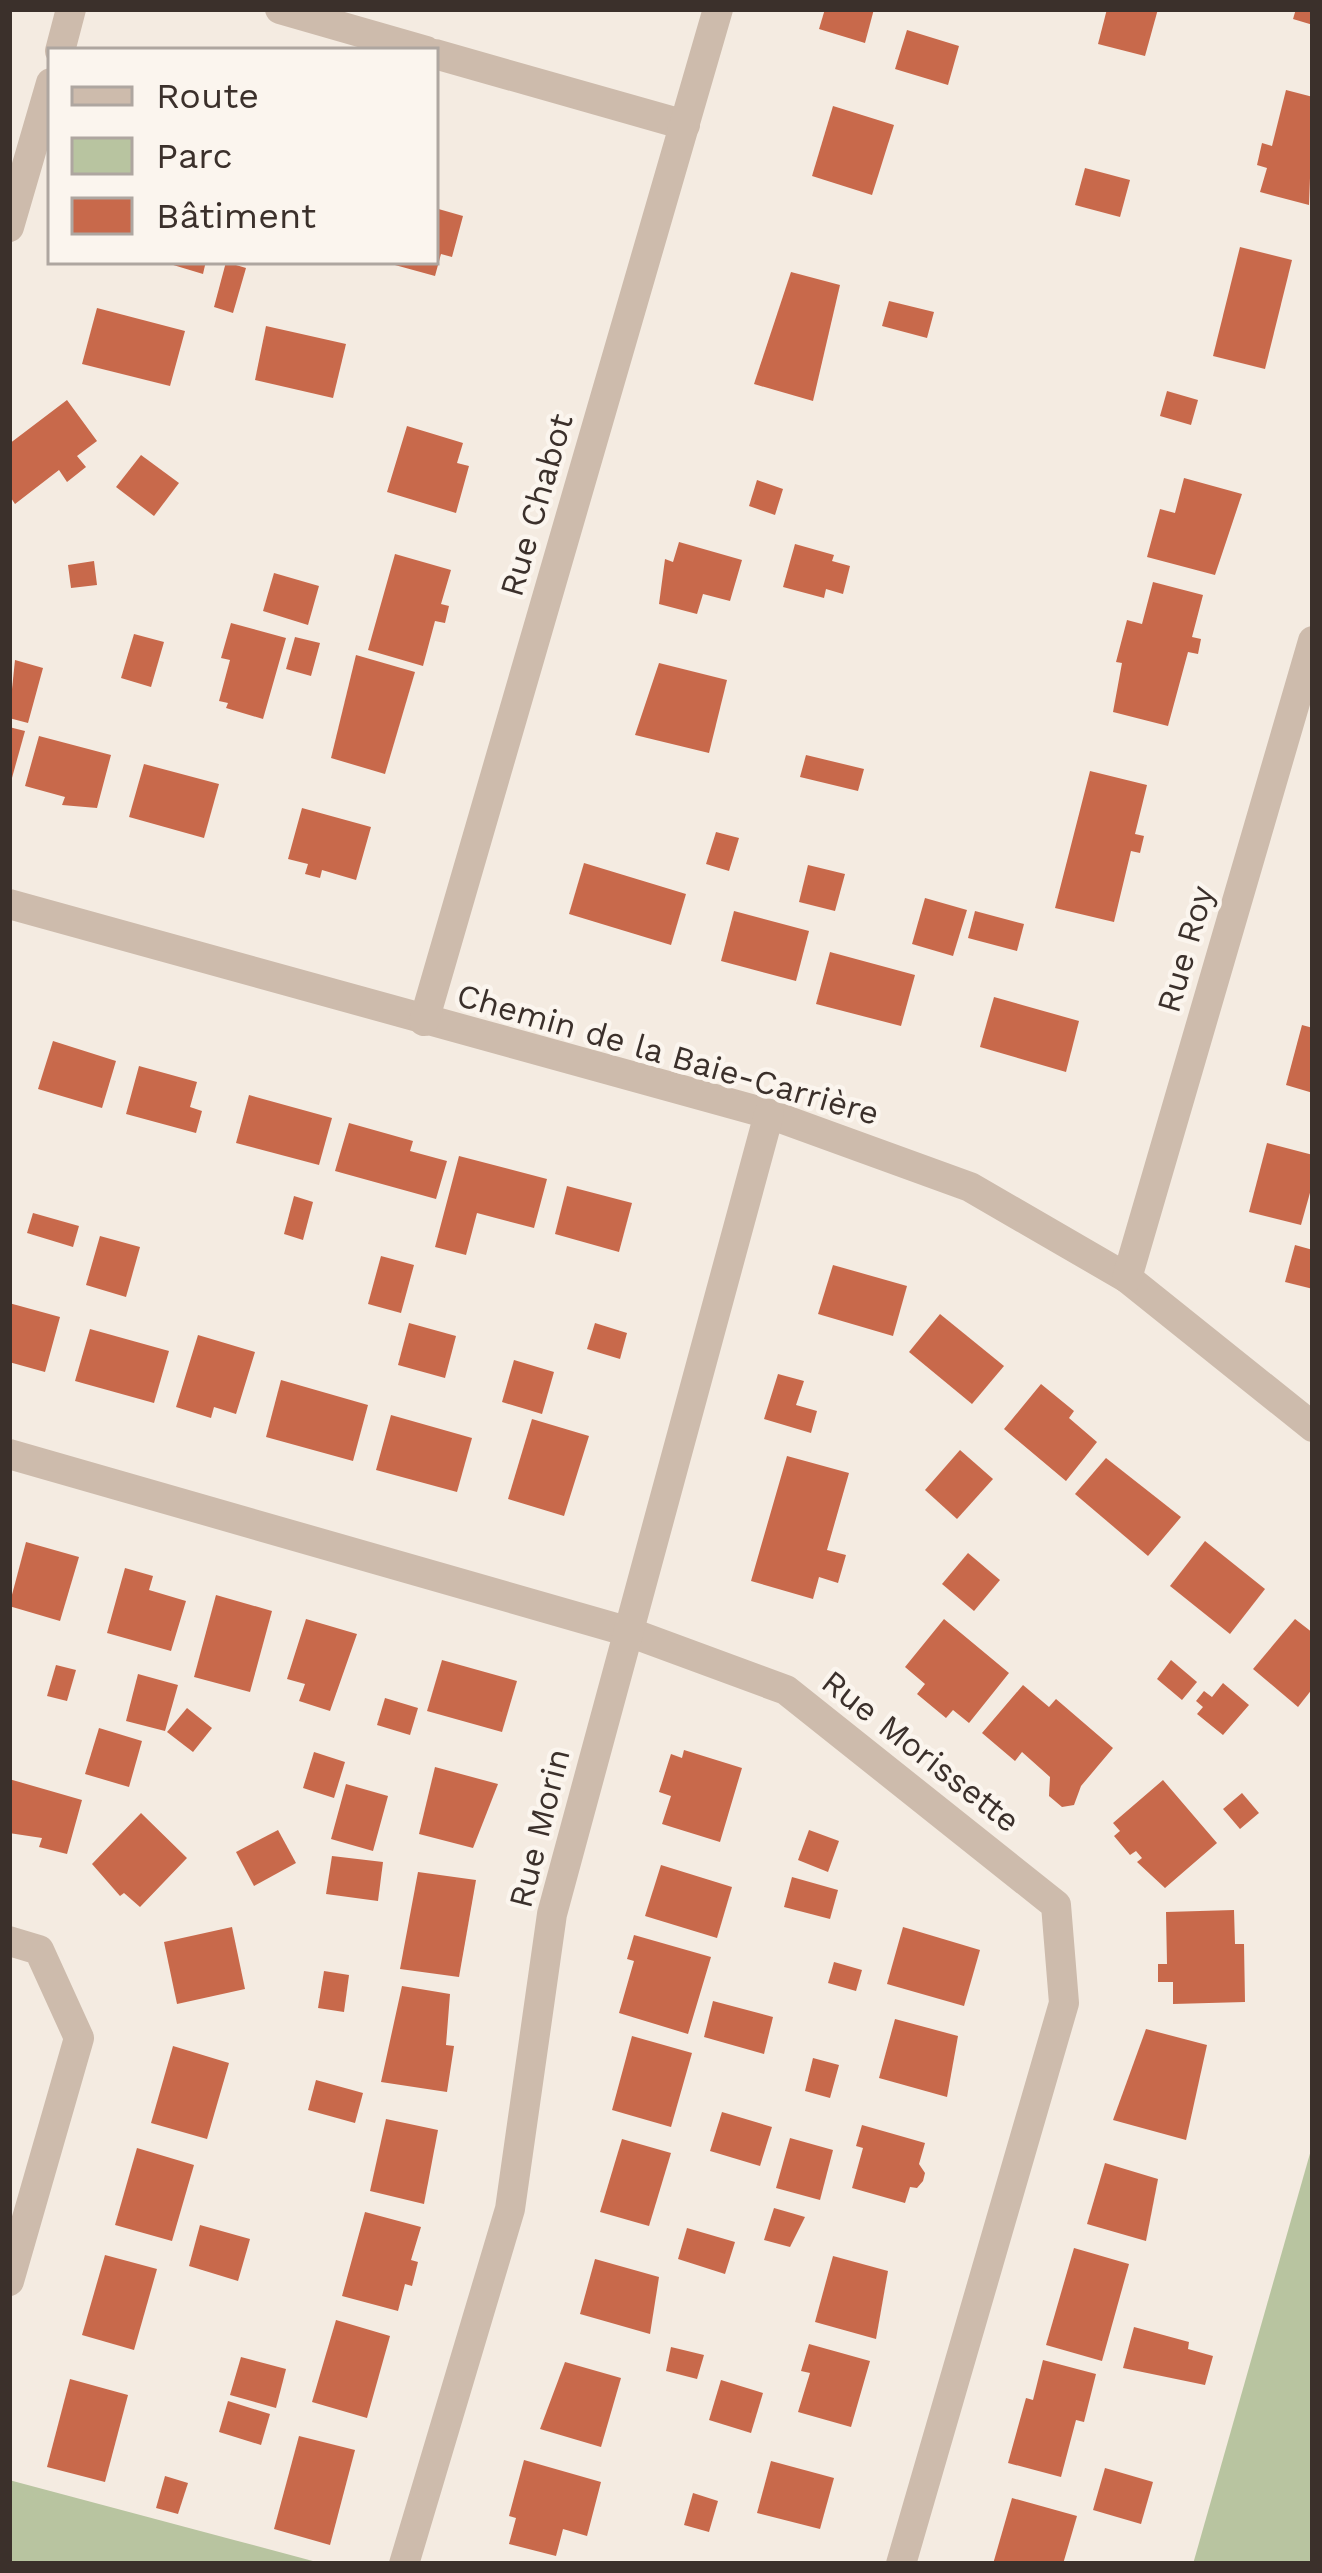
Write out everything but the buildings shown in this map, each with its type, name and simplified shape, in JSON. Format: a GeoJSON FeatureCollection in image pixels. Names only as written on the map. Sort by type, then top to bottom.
{"type":"FeatureCollection","features":[{"type":"Feature","properties":{"kind":"street"},"geometry":{"type":"LineString","coordinates":[[62,48],[71,9]]}},
{"type":"Feature","properties":{"kind":"street"},"geometry":{"type":"LineString","coordinates":[[280,9],[416,48]]}},
{"type":"Feature","properties":{"kind":"street","name":"Rue Chabot"},"geometry":{"type":"LineString","coordinates":[[424,1021],[718,9]]}},
{"type":"Feature","properties":{"kind":"street"},"geometry":{"type":"LineString","coordinates":[[438,55],[685,125]]}},
{"type":"Feature","properties":{"kind":"street"},"geometry":{"type":"LineString","coordinates":[[9,227],[48,93]]}},
{"type":"Feature","properties":{"kind":"street","name":"Rue Roy"},"geometry":{"type":"LineString","coordinates":[[1126,1278],[1313,641]]}},
{"type":"Feature","properties":{"kind":"street","name":"Chemin de la Baie-Carrière"},"geometry":{"type":"LineString","coordinates":[[9,904],[769,1114],[970,1187],[1126,1278],[1313,1427]]}},
{"type":"Feature","properties":{"kind":"street","name":"Rue Morin"},"geometry":{"type":"LineString","coordinates":[[404,2564],[510,2209],[552,1915],[769,1114]]}},
{"type":"Feature","properties":{"kind":"street","name":"Rue Morissette"},"geometry":{"type":"LineString","coordinates":[[9,1454],[626,1631],[786,1690],[1056,1905],[1064,2003],[901,2564]]}},
{"type":"Feature","properties":{"kind":"street"},"geometry":{"type":"LineString","coordinates":[[9,1941],[39,1950],[79,2038],[9,2281]]}},
{"type":"Feature","properties":{"kind":"green space"},"geometry":{"type":"Polygon","coordinates":[[[1313,2143],[1313,2564],[1193,2564],[1313,2143]]]}},
{"type":"Feature","properties":{"kind":"green space"},"geometry":{"type":"Polygon","coordinates":[[[9,2480],[324,2564],[9,2564],[9,2480]]]}}]}
